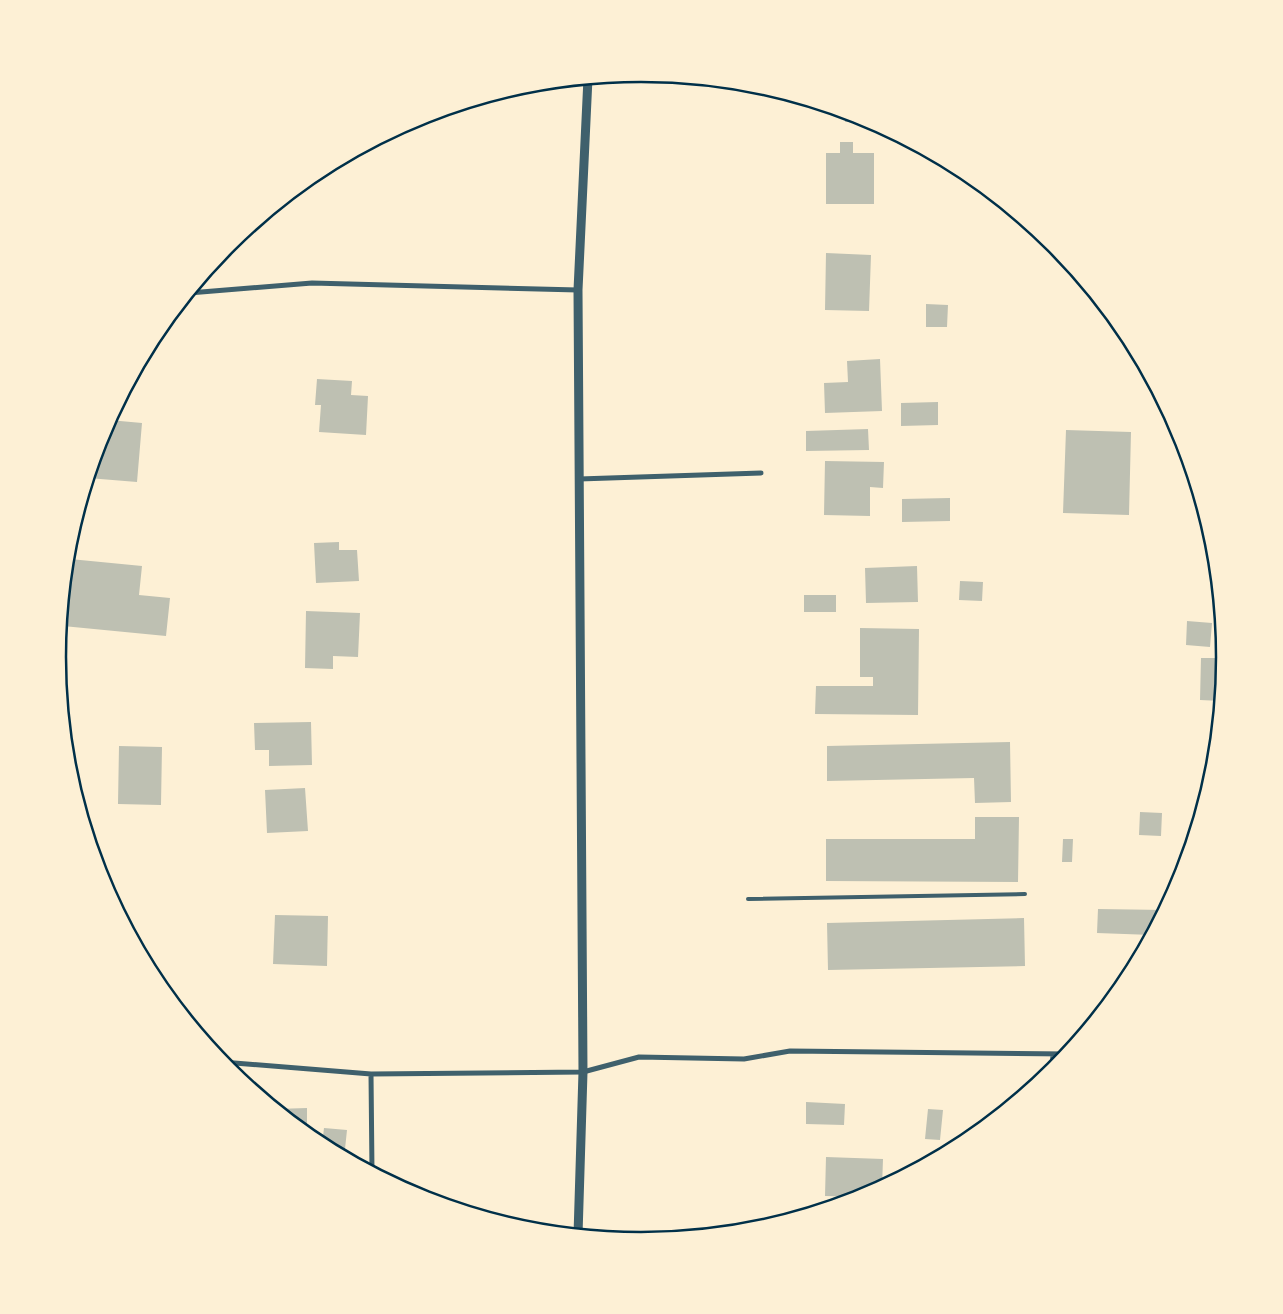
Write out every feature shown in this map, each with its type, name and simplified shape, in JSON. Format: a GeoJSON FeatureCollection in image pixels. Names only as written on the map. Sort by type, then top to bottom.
{"type":"FeatureCollection","features":[{"type":"Feature","properties":{"kind":"street"},"geometry":{"type":"LineString","coordinates":[[578,1228],[583,1072],[578,290],[588,85]]}},
{"type":"Feature","properties":{"kind":"street"},"geometry":{"type":"LineString","coordinates":[[197,292],[312,283],[578,290]]}},
{"type":"Feature","properties":{"kind":"street"},"geometry":{"type":"LineString","coordinates":[[579,479],[761,474]]}},
{"type":"Feature","properties":{"kind":"street"},"geometry":{"type":"LineString","coordinates":[[234,1063],[371,1074],[583,1072],[639,1057],[744,1058],[790,1051],[1057,1054]]}},
{"type":"Feature","properties":{"kind":"street"},"geometry":{"type":"LineString","coordinates":[[1053,1054],[1053,1059]]}},
{"type":"Feature","properties":{"kind":"street"},"geometry":{"type":"LineString","coordinates":[[371,1074],[372,1165]]}},
{"type":"Feature","properties":{"kind":"lane"},"geometry":{"type":"LineString","coordinates":[[748,899],[1025,894]]}},
{"type":"Feature","properties":{"kind":"building"},"geometry":{"type":"Polygon","coordinates":[[[840,142],[853,142],[853,153],[874,153],[874,204],[826,204],[826,153],[840,153],[840,142]]]}},
{"type":"Feature","properties":{"kind":"building"},"geometry":{"type":"Polygon","coordinates":[[[826,253],[871,255],[869,311],[825,310],[826,253]]]}},
{"type":"Feature","properties":{"kind":"building"},"geometry":{"type":"Polygon","coordinates":[[[926,304],[948,305],[947,327],[926,327],[926,304]]]}},
{"type":"Feature","properties":{"kind":"building"},"geometry":{"type":"Polygon","coordinates":[[[880,359],[882,411],[825,413],[824,383],[848,382],[847,361],[880,359]]]}},
{"type":"Feature","properties":{"kind":"building"},"geometry":{"type":"Polygon","coordinates":[[[317,379],[352,381],[351,395],[368,396],[366,435],[319,432],[321,405],[315,405],[317,379]]]}},
{"type":"Feature","properties":{"kind":"building"},"geometry":{"type":"Polygon","coordinates":[[[938,402],[938,425],[901,426],[901,403],[938,402]]]}},
{"type":"Feature","properties":{"kind":"building"},"geometry":{"type":"Polygon","coordinates":[[[118,421],[142,423],[137,482],[95,479],[118,421]]]}},
{"type":"Feature","properties":{"kind":"building"},"geometry":{"type":"Polygon","coordinates":[[[868,429],[869,450],[806,451],[806,431],[868,429]]]}},
{"type":"Feature","properties":{"kind":"building"},"geometry":{"type":"Polygon","coordinates":[[[1066,430],[1131,432],[1129,515],[1063,513],[1066,430]]]}},
{"type":"Feature","properties":{"kind":"building"},"geometry":{"type":"Polygon","coordinates":[[[825,461],[884,462],[883,488],[870,487],[870,516],[824,515],[825,461]]]}},
{"type":"Feature","properties":{"kind":"building"},"geometry":{"type":"Polygon","coordinates":[[[950,498],[950,521],[902,522],[902,499],[950,498]]]}},
{"type":"Feature","properties":{"kind":"building"},"geometry":{"type":"Polygon","coordinates":[[[339,542],[339,550],[357,550],[359,581],[316,583],[314,543],[339,542]]]}},
{"type":"Feature","properties":{"kind":"building"},"geometry":{"type":"Polygon","coordinates":[[[75,559],[142,566],[139,595],[170,598],[166,636],[67,626],[75,559]]]}},
{"type":"Feature","properties":{"kind":"building"},"geometry":{"type":"Polygon","coordinates":[[[917,566],[918,602],[866,603],[865,568],[917,566]]]}},
{"type":"Feature","properties":{"kind":"building"},"geometry":{"type":"Polygon","coordinates":[[[960,581],[983,582],[982,601],[959,600],[960,581]]]}},
{"type":"Feature","properties":{"kind":"building"},"geometry":{"type":"Polygon","coordinates":[[[804,595],[836,595],[836,612],[804,612],[804,595]]]}},
{"type":"Feature","properties":{"kind":"building"},"geometry":{"type":"Polygon","coordinates":[[[306,611],[360,613],[358,657],[333,656],[333,669],[305,668],[306,611]]]}},
{"type":"Feature","properties":{"kind":"building"},"geometry":{"type":"Polygon","coordinates":[[[1187,621],[1212,623],[1210,647],[1186,645],[1187,621]]]}},
{"type":"Feature","properties":{"kind":"building"},"geometry":{"type":"Polygon","coordinates":[[[860,628],[919,629],[918,715],[815,714],[816,686],[873,686],[873,677],[860,677],[860,628]]]}},
{"type":"Feature","properties":{"kind":"building"},"geometry":{"type":"Polygon","coordinates":[[[1201,658],[1217,658],[1215,701],[1200,700],[1201,658]]]}},
{"type":"Feature","properties":{"kind":"building"},"geometry":{"type":"Polygon","coordinates":[[[311,722],[312,765],[269,766],[269,750],[255,750],[254,723],[311,722]]]}},
{"type":"Feature","properties":{"kind":"building"},"geometry":{"type":"Polygon","coordinates":[[[1010,742],[1011,802],[975,803],[974,778],[827,781],[827,746],[1010,742]]]}},
{"type":"Feature","properties":{"kind":"building"},"geometry":{"type":"Polygon","coordinates":[[[119,746],[162,747],[161,805],[118,804],[119,746]]]}},
{"type":"Feature","properties":{"kind":"building"},"geometry":{"type":"Polygon","coordinates":[[[305,788],[308,831],[267,833],[265,790],[305,788]]]}},
{"type":"Feature","properties":{"kind":"building"},"geometry":{"type":"Polygon","coordinates":[[[1140,812],[1162,813],[1161,836],[1139,835],[1140,812]]]}},
{"type":"Feature","properties":{"kind":"building"},"geometry":{"type":"Polygon","coordinates":[[[975,817],[1019,817],[1018,882],[826,881],[826,839],[975,839],[975,817]]]}},
{"type":"Feature","properties":{"kind":"building"},"geometry":{"type":"Polygon","coordinates":[[[1063,839],[1073,839],[1072,862],[1062,862],[1063,839]]]}},
{"type":"Feature","properties":{"kind":"building"},"geometry":{"type":"Polygon","coordinates":[[[1098,909],[1158,910],[1145,935],[1097,933],[1098,909]]]}},
{"type":"Feature","properties":{"kind":"building"},"geometry":{"type":"Polygon","coordinates":[[[275,915],[328,916],[327,966],[273,964],[275,915]]]}},
{"type":"Feature","properties":{"kind":"building"},"geometry":{"type":"Polygon","coordinates":[[[1024,918],[1025,966],[828,970],[827,923],[1024,918]]]}},
{"type":"Feature","properties":{"kind":"building"},"geometry":{"type":"Polygon","coordinates":[[[806,1102],[845,1104],[844,1125],[806,1124],[806,1102]]]}},
{"type":"Feature","properties":{"kind":"building"},"geometry":{"type":"Polygon","coordinates":[[[307,1108],[307,1124],[291,1113],[286,1109],[307,1108]]]}},
{"type":"Feature","properties":{"kind":"building"},"geometry":{"type":"Polygon","coordinates":[[[928,1109],[943,1110],[940,1140],[925,1139],[928,1109]]]}},
{"type":"Feature","properties":{"kind":"building"},"geometry":{"type":"Polygon","coordinates":[[[324,1128],[347,1130],[345,1149],[344,1149],[323,1136],[324,1128]]]}},
{"type":"Feature","properties":{"kind":"building"},"geometry":{"type":"Polygon","coordinates":[[[826,1157],[883,1159],[882,1179],[840,1196],[825,1196],[826,1157]]]}}]}
